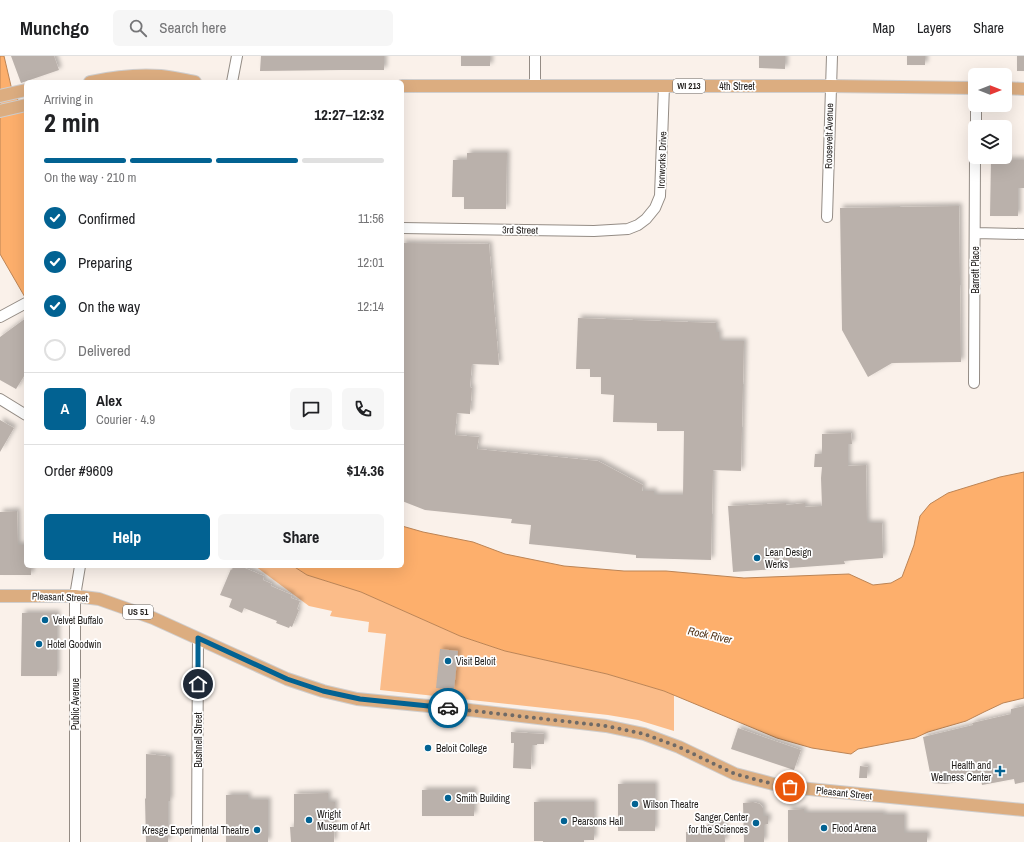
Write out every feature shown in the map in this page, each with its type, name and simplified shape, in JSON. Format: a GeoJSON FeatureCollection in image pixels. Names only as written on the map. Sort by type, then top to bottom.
{"type":"FeatureCollection","features":[{"type":"Feature","properties":{"kind":"main road"},"geometry":{"type":"LineString","coordinates":[[98,80],[141,75],[162,76],[183,80]]}},
{"type":"Feature","properties":{"kind":"main road","name":"4th Street"},"geometry":{"type":"LineString","coordinates":[[404,86],[830,86],[968,88]]}},
{"type":"Feature","properties":{"kind":"main road"},"geometry":{"type":"LineString","coordinates":[[1012,88],[1024,89]]}},
{"type":"Feature","properties":{"kind":"main road"},"geometry":{"type":"LineString","coordinates":[[0,96],[24,90]]}},
{"type":"Feature","properties":{"kind":"main road"},"geometry":{"type":"LineString","coordinates":[[0,111],[24,105]]}},
{"type":"Feature","properties":{"kind":"main road","name":"Pleasant Street"},"geometry":{"type":"LineString","coordinates":[[0,596],[75,596],[99,599],[153,618],[287,679],[323,691],[358,699],[606,726],[644,734],[679,747],[735,774],[781,786],[1024,810]]}},
{"type":"Feature","properties":{"kind":"street"},"geometry":{"type":"LineString","coordinates":[[232,80],[237,56]]}},
{"type":"Feature","properties":{"kind":"street"},"geometry":{"type":"LineString","coordinates":[[535,56],[535,86]]}},
{"type":"Feature","properties":{"kind":"street","name":"Roosevelt Avenue"},"geometry":{"type":"LineString","coordinates":[[827,217],[832,56]]}},
{"type":"Feature","properties":{"kind":"street","name":"Ironworks Drive"},"geometry":{"type":"LineString","coordinates":[[638,225],[646,219],[655,208],[660,196],[664,86]]}},
{"type":"Feature","properties":{"kind":"street","name":"Barrett Place"},"geometry":{"type":"LineString","coordinates":[[974,383],[975,164]]}},
{"type":"Feature","properties":{"kind":"street","name":"3rd Street"},"geometry":{"type":"LineString","coordinates":[[404,228],[594,231],[628,229],[638,225]]}},
{"type":"Feature","properties":{"kind":"street"},"geometry":{"type":"LineString","coordinates":[[975,233],[1024,234]]}},
{"type":"Feature","properties":{"kind":"street"},"geometry":{"type":"LineString","coordinates":[[0,317],[24,304]]}},
{"type":"Feature","properties":{"kind":"street"},"geometry":{"type":"LineString","coordinates":[[0,399],[24,414]]}},
{"type":"Feature","properties":{"kind":"street","name":"Public Avenue"},"geometry":{"type":"LineString","coordinates":[[75,842],[75,596],[80,568]]}},
{"type":"Feature","properties":{"kind":"street","name":"Bushnell Street"},"geometry":{"type":"LineString","coordinates":[[197,842],[198,638]]}},
{"type":"Feature","properties":{"kind":"shaded area"},"geometry":{"type":"Polygon","coordinates":[[[258,568],[296,568],[307,575],[361,592],[460,636],[505,651],[607,674],[664,691],[674,695],[674,731],[638,720],[608,715],[380,690],[386,634],[368,632],[369,622],[330,616],[332,611],[309,606],[258,568]]]}},
{"type":"Feature","properties":{"kind":"water"},"geometry":{"type":"Polygon","coordinates":[[[0,56],[4,56],[11,86],[24,112],[24,296],[0,254],[0,56]]]}},
{"type":"Feature","properties":{"kind":"water","name":"Rock River"},"geometry":{"type":"Polygon","coordinates":[[[1024,472],[1024,698],[1003,703],[966,721],[928,732],[915,738],[858,749],[851,754],[812,748],[777,738],[664,691],[607,674],[505,651],[460,636],[361,592],[307,575],[296,568],[404,568],[404,527],[473,542],[505,554],[564,566],[624,571],[666,571],[744,578],[849,574],[873,585],[891,583],[902,577],[914,545],[920,516],[930,504],[948,493],[1000,477],[1024,472]]]}},
{"type":"Feature","properties":{"kind":"building"},"geometry":{"type":"Polygon","coordinates":[[[11,56],[54,56],[59,70],[30,80],[24,80],[24,82],[21,83],[11,56]]]}},
{"type":"Feature","properties":{"kind":"building"},"geometry":{"type":"Polygon","coordinates":[[[261,56],[384,56],[384,70],[260,71],[261,56]]]}},
{"type":"Feature","properties":{"kind":"building"},"geometry":{"type":"Polygon","coordinates":[[[461,56],[490,56],[490,66],[461,66],[461,56]]]}},
{"type":"Feature","properties":{"kind":"building"},"geometry":{"type":"Polygon","coordinates":[[[759,56],[785,56],[785,69],[759,68],[759,56]]]}},
{"type":"Feature","properties":{"kind":"building"},"geometry":{"type":"Polygon","coordinates":[[[907,56],[925,56],[925,65],[907,65],[907,56]]]}},
{"type":"Feature","properties":{"kind":"building"},"geometry":{"type":"Polygon","coordinates":[[[1017,56],[1024,56],[1024,71],[1017,71],[1017,56]]]}},
{"type":"Feature","properties":{"kind":"building"},"geometry":{"type":"Polygon","coordinates":[[[467,153],[507,153],[506,209],[464,209],[464,197],[452,197],[453,160],[467,160],[467,153]]]}},
{"type":"Feature","properties":{"kind":"building"},"geometry":{"type":"Polygon","coordinates":[[[1012,160],[1024,160],[1024,188],[1018,188],[1018,216],[990,216],[991,164],[1012,164],[1012,160]]]}},
{"type":"Feature","properties":{"kind":"building"},"geometry":{"type":"Polygon","coordinates":[[[959,206],[961,362],[892,363],[868,377],[842,330],[840,208],[959,206]]]}},
{"type":"Feature","properties":{"kind":"building"},"geometry":{"type":"Polygon","coordinates":[[[404,243],[489,244],[499,365],[472,364],[470,414],[457,413],[455,435],[479,437],[477,449],[598,461],[643,485],[642,491],[654,491],[654,495],[683,495],[684,431],[657,431],[657,423],[613,422],[614,395],[601,394],[601,377],[590,377],[590,369],[576,369],[578,318],[716,323],[716,332],[719,332],[719,341],[744,341],[741,471],[713,470],[711,560],[636,558],[636,555],[529,544],[531,525],[511,523],[512,519],[425,510],[404,502],[404,243]]]}},
{"type":"Feature","properties":{"kind":"building"},"geometry":{"type":"Polygon","coordinates":[[[24,319],[24,376],[16,389],[0,380],[0,337],[24,319]]]}},
{"type":"Feature","properties":{"kind":"building"},"geometry":{"type":"Polygon","coordinates":[[[0,420],[14,428],[0,452],[0,420]]]}},
{"type":"Feature","properties":{"kind":"building"},"geometry":{"type":"Polygon","coordinates":[[[851,433],[852,444],[848,444],[848,466],[866,465],[867,523],[882,523],[883,558],[844,561],[845,564],[733,572],[728,506],[786,503],[786,505],[805,503],[805,507],[822,506],[822,467],[814,467],[815,454],[822,454],[822,434],[851,433]]]}},
{"type":"Feature","properties":{"kind":"building"},"geometry":{"type":"Polygon","coordinates":[[[17,511],[18,545],[24,545],[24,568],[31,568],[31,575],[0,575],[0,512],[17,511]]]}},
{"type":"Feature","properties":{"kind":"building"},"geometry":{"type":"Polygon","coordinates":[[[232,568],[245,568],[264,576],[263,580],[272,584],[271,586],[292,595],[291,598],[300,601],[297,609],[299,610],[292,627],[290,626],[289,628],[276,623],[277,621],[244,608],[242,613],[229,607],[232,599],[220,595],[231,569],[232,570],[232,568]]]}},
{"type":"Feature","properties":{"kind":"building","name":"Hotel Goodwin"},"geometry":{"type":"Polygon","coordinates":[[[22,613],[57,613],[57,676],[21,676],[22,613]]]}},
{"type":"Feature","properties":{"kind":"building"},"geometry":{"type":"Polygon","coordinates":[[[440,649],[458,651],[454,690],[436,688],[440,649]]]}},
{"type":"Feature","properties":{"kind":"building"},"geometry":{"type":"Polygon","coordinates":[[[1024,706],[1024,782],[1015,784],[1014,779],[982,785],[981,778],[945,784],[932,783],[923,737],[1011,714],[1011,709],[1024,706]]]}},
{"type":"Feature","properties":{"kind":"building"},"geometry":{"type":"Polygon","coordinates":[[[738,728],[801,750],[794,770],[731,749],[738,728]]]}},
{"type":"Feature","properties":{"kind":"building"},"geometry":{"type":"Polygon","coordinates":[[[511,732],[544,734],[544,744],[532,745],[531,769],[513,768],[514,743],[511,743],[511,732]]]}},
{"type":"Feature","properties":{"kind":"building"},"geometry":{"type":"Polygon","coordinates":[[[146,754],[170,757],[168,842],[146,842],[146,754]]]}},
{"type":"Feature","properties":{"kind":"building"},"geometry":{"type":"Polygon","coordinates":[[[860,766],[868,767],[867,778],[859,778],[860,766]]]}},
{"type":"Feature","properties":{"kind":"building"},"geometry":{"type":"Polygon","coordinates":[[[618,784],[655,784],[655,831],[618,831],[618,784]]]}},
{"type":"Feature","properties":{"kind":"building","name":"Smith Building"},"geometry":{"type":"Polygon","coordinates":[[[422,790],[474,790],[474,816],[422,816],[422,790]]]}},
{"type":"Feature","properties":{"kind":"building","name":"Wright Museum of Art"},"geometry":{"type":"Polygon","coordinates":[[[328,793],[328,802],[335,802],[334,842],[291,842],[290,827],[294,827],[294,794],[328,793]]]}},
{"type":"Feature","properties":{"kind":"building"},"geometry":{"type":"Polygon","coordinates":[[[226,795],[248,795],[248,800],[268,800],[268,842],[226,842],[226,795]]]}},
{"type":"Feature","properties":{"kind":"building","name":"Pearsons Hall"},"geometry":{"type":"Polygon","coordinates":[[[534,802],[594,802],[594,840],[584,840],[584,842],[534,841],[534,802]]]}},
{"type":"Feature","properties":{"kind":"building","name":"Sanger Center for the Sciences"},"geometry":{"type":"Polygon","coordinates":[[[753,802],[760,804],[763,808],[763,816],[768,816],[768,824],[764,825],[764,842],[744,842],[743,803],[753,802]]]}},
{"type":"Feature","properties":{"kind":"building"},"geometry":{"type":"Polygon","coordinates":[[[804,809],[804,813],[883,813],[883,815],[904,815],[904,833],[927,833],[927,842],[788,842],[788,810],[804,809]]]}},
{"type":"Feature","properties":{"kind":"building"},"geometry":{"type":"Polygon","coordinates":[[[711,822],[724,822],[725,842],[686,842],[686,832],[706,832],[706,826],[711,822]]]}},
{"type":"Feature","properties":{"kind":"way so far"},"geometry":{"type":"LineString","coordinates":[[448,708],[606,726],[644,734],[679,747],[735,774],[790,787]]}},
{"type":"Feature","properties":{"kind":"place","name":"Lean Design Werks"},"geometry":{"type":"Point","coordinates":[757,558]}},
{"type":"Feature","properties":{"kind":"place","name":"Velvet Buffalo"},"geometry":{"type":"Point","coordinates":[45,620]}},
{"type":"Feature","properties":{"kind":"place","name":"Hotel Goodwin"},"geometry":{"type":"Point","coordinates":[39,644]}},
{"type":"Feature","properties":{"kind":"place","name":"Visit Beloit"},"geometry":{"type":"Point","coordinates":[448,661]}},
{"type":"Feature","properties":{"kind":"place","name":"Beloit College"},"geometry":{"type":"Point","coordinates":[428,748]}},
{"type":"Feature","properties":{"kind":"place","name":"Health and Wellness Center"},"geometry":{"type":"Point","coordinates":[1000,771]}},
{"type":"Feature","properties":{"kind":"place","name":"Smith Building"},"geometry":{"type":"Point","coordinates":[448,798]}},
{"type":"Feature","properties":{"kind":"place","name":"Wilson Theatre"},"geometry":{"type":"Point","coordinates":[635,804]}},
{"type":"Feature","properties":{"kind":"place","name":"Wright Museum of Art"},"geometry":{"type":"Point","coordinates":[309,820]}},
{"type":"Feature","properties":{"kind":"place","name":"Pearsons Hall"},"geometry":{"type":"Point","coordinates":[564,821]}},
{"type":"Feature","properties":{"kind":"place","name":"Sanger Center for the Sciences"},"geometry":{"type":"Point","coordinates":[756,823]}},
{"type":"Feature","properties":{"kind":"place","name":"Flood Arena"},"geometry":{"type":"Point","coordinates":[824,828]}},
{"type":"Feature","properties":{"kind":"place","name":"Kresge Experimental Theatre"},"geometry":{"type":"Point","coordinates":[257,830]}},
{"type":"Feature","properties":{"kind":"route"},"geometry":{"type":"LineString","coordinates":[[198,684],[198,638],[287,679],[323,691],[360,699],[448,708]]}}]}
